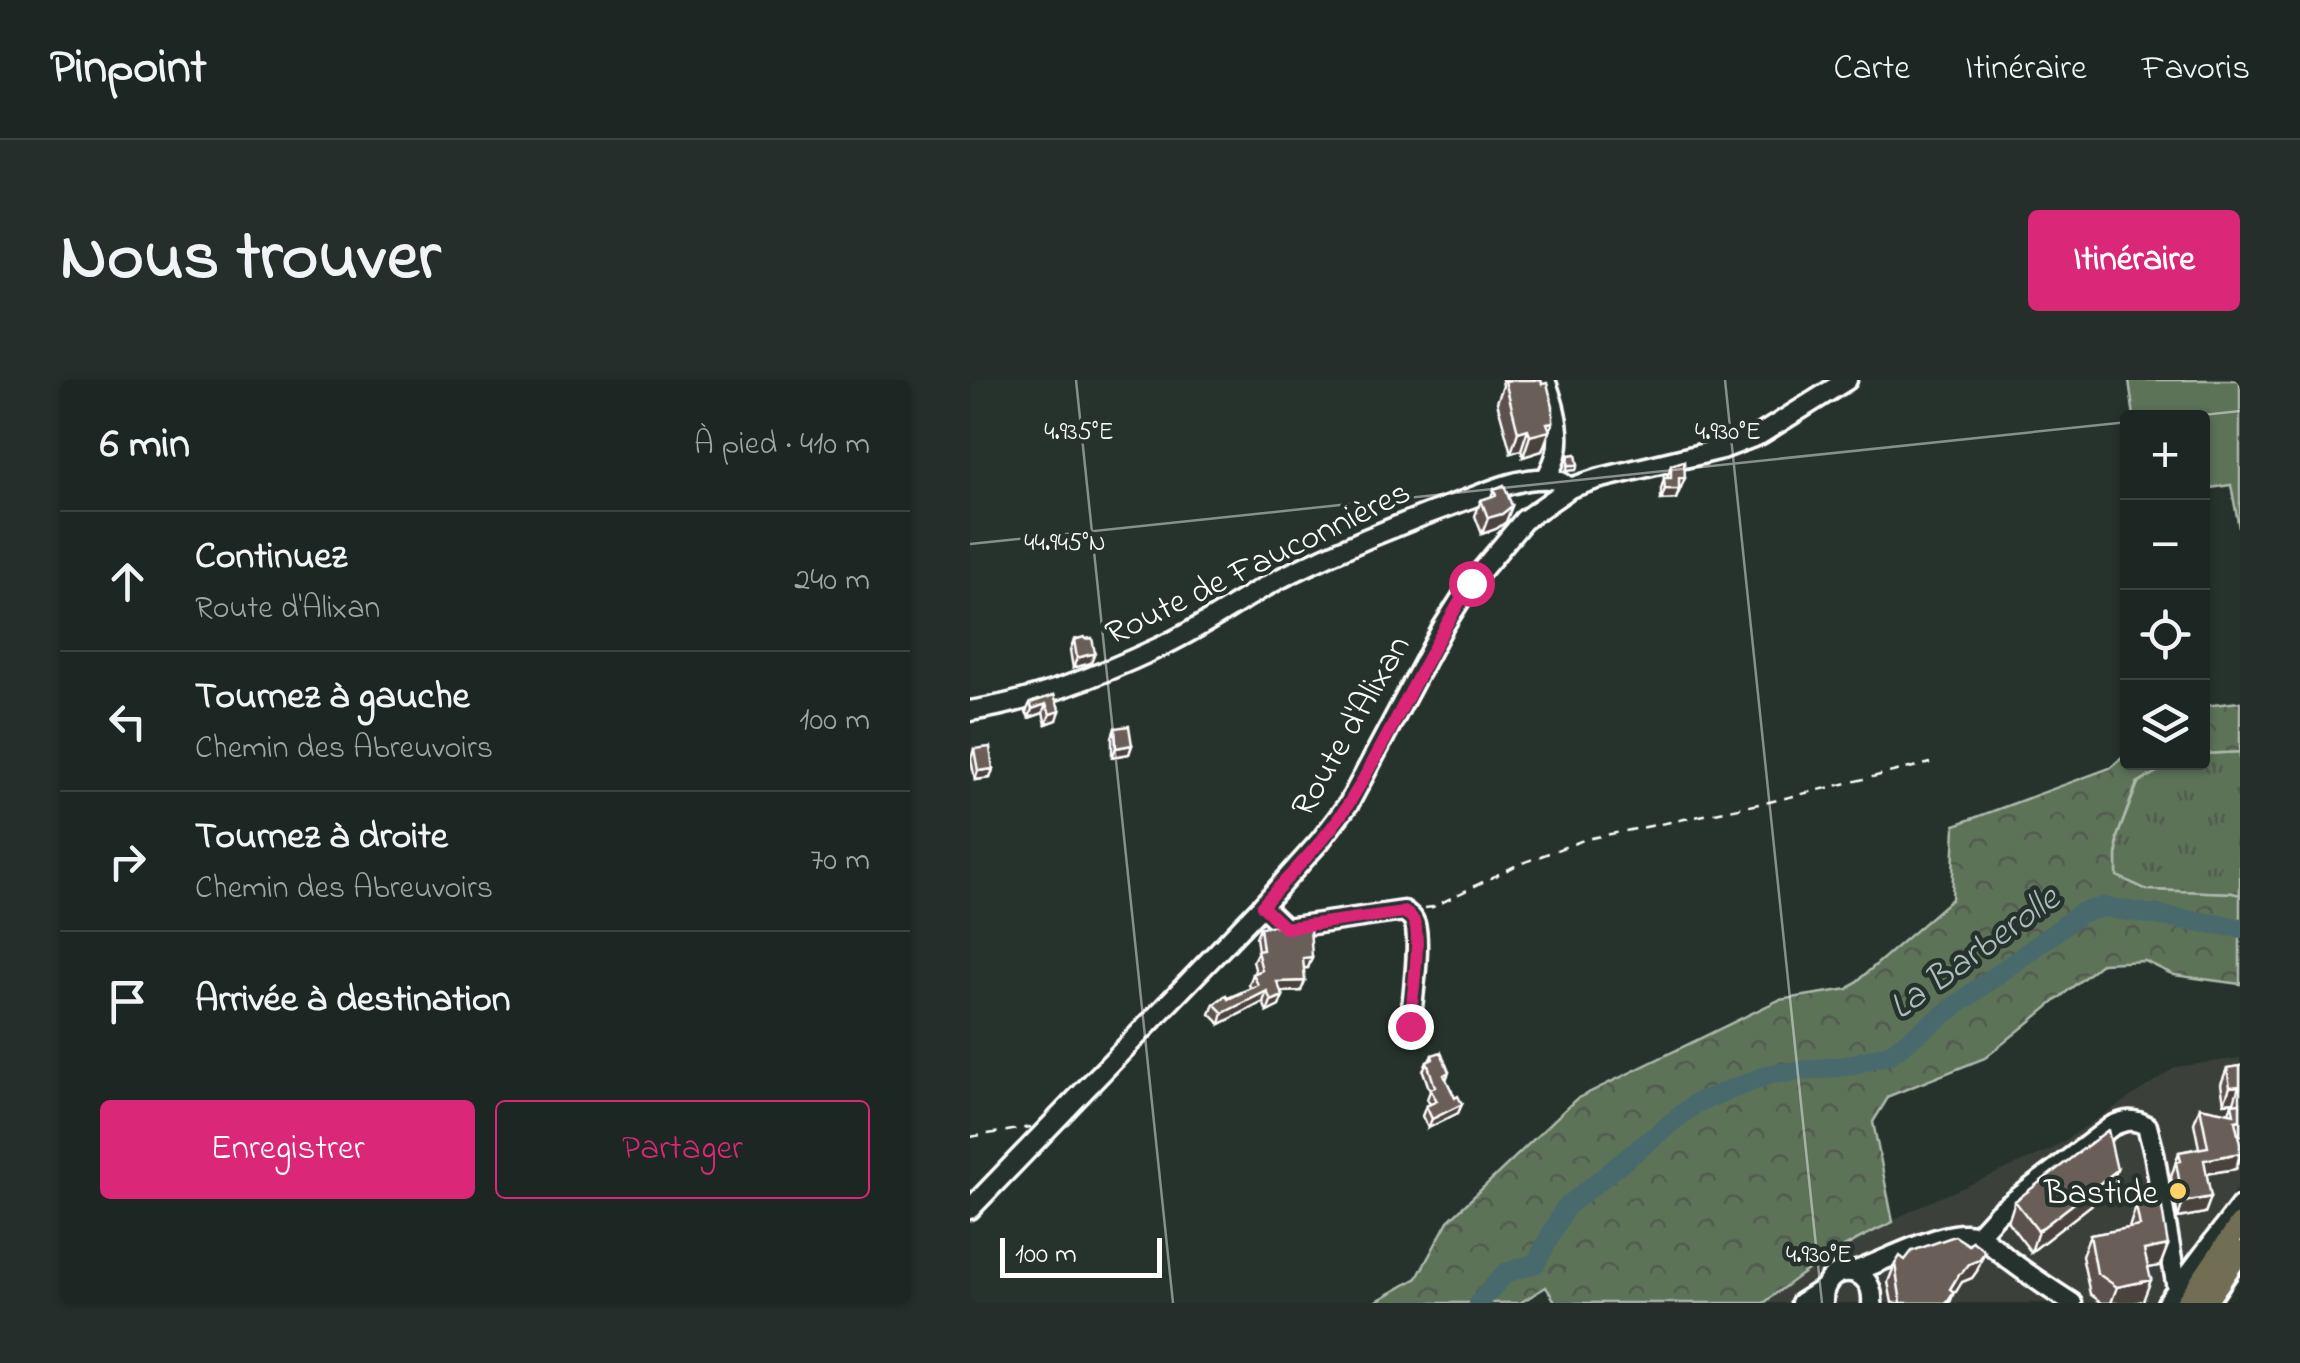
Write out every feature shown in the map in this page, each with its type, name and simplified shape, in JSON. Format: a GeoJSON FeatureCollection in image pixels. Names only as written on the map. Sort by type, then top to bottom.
{"type":"FeatureCollection","features":[{"type":"Feature","properties":{"kind":"main road"},"geometry":{"type":"LineString","coordinates":[[2177,1298],[2240,1224]]}},
{"type":"Feature","properties":{"kind":"main road"},"geometry":{"type":"LineString","coordinates":[[2207,1303],[2240,1252]]}},
{"type":"Feature","properties":{"kind":"street"},"geometry":{"type":"LineString","coordinates":[[1545,380],[1552,398],[1558,441],[1546,478],[1570,488]]}},
{"type":"Feature","properties":{"kind":"street","name":"Route d'Alixan"},"geometry":{"type":"LineString","coordinates":[[970,1209],[1320,841],[1349,803],[1471,583],[1524,520],[1570,488],[1722,449],[1761,434],[1847,380]]}},
{"type":"Feature","properties":{"kind":"street","name":"Route de Fauconnières"},"geometry":{"type":"LineString","coordinates":[[970,711],[1060,688],[1112,668],[1196,630],[1282,578],[1425,514],[1506,485],[1546,478]]}},
{"type":"Feature","properties":{"kind":"street"},"geometry":{"type":"LineString","coordinates":[[1262,906],[1285,928],[1404,912],[1412,918],[1416,928],[1410,1026]]}},
{"type":"Feature","properties":{"kind":"street"},"geometry":{"type":"LineString","coordinates":[[1978,1236],[1998,1214],[2112,1126],[2124,1120],[2137,1120],[2147,1126],[2154,1153],[2177,1298]]}},
{"type":"Feature","properties":{"kind":"street"},"geometry":{"type":"LineString","coordinates":[[2177,1298],[2240,1206]]}},
{"type":"Feature","properties":{"kind":"street"},"geometry":{"type":"LineString","coordinates":[[1804,1302],[1823,1296],[1835,1275],[1876,1265],[1898,1252],[1956,1234],[1978,1236],[2072,1303]]}},
{"type":"Feature","properties":{"kind":"street"},"geometry":{"type":"LineString","coordinates":[[1871,1294],[1876,1265]]}},
{"type":"Feature","properties":{"kind":"street"},"geometry":{"type":"LineString","coordinates":[[1853,1272],[1863,1277],[1871,1294]]}},
{"type":"Feature","properties":{"kind":"path"},"geometry":{"type":"LineString","coordinates":[[1404,912],[1433,907],[1517,864],[1586,839],[1769,802],[1930,763]]}},
{"type":"Feature","properties":{"kind":"path"},"geometry":{"type":"LineString","coordinates":[[970,1137],[1027,1126],[1048,1129]]}},
{"type":"Feature","properties":{"kind":"shaded area"},"geometry":{"type":"Polygon","coordinates":[[[2240,1058],[2240,1184],[2155,1303],[1764,1303],[1851,1241],[2050,1150],[2176,1067],[2240,1058]]]}},
{"type":"Feature","properties":{"kind":"green space"},"geometry":{"type":"Polygon","coordinates":[[[2129,380],[2240,380],[2240,533],[2231,485],[2210,488],[2210,410],[2133,410],[2129,380]]]}},
{"type":"Feature","properties":{"kind":"green space"},"geometry":{"type":"Polygon","coordinates":[[[2240,702],[2240,752],[2210,754],[2210,705],[2240,702]]]}},
{"type":"Feature","properties":{"kind":"green space"},"geometry":{"type":"Polygon","coordinates":[[[2240,752],[2240,895],[2147,890],[2117,877],[2117,837],[2138,783],[2160,770],[2210,770],[2210,754],[2240,752]]]}},
{"type":"Feature","properties":{"kind":"green space"},"geometry":{"type":"Polygon","coordinates":[[[2120,760],[2120,770],[2160,770],[2137,783],[2117,837],[2117,876],[2147,890],[2240,895],[2240,984],[2174,975],[2145,961],[2102,963],[1985,1058],[1889,1096],[1873,1122],[1893,1222],[1826,1258],[1764,1303],[1556,1303],[1546,1287],[1520,1303],[1373,1303],[1417,1278],[1448,1221],[1576,1099],[1779,1000],[1848,989],[1952,899],[1955,825],[2110,768],[2120,760]]]}},
{"type":"Feature","properties":{"kind":"building"},"geometry":{"type":"Polygon","coordinates":[[[1505,381],[1547,383],[1553,407],[1553,422],[1547,423],[1550,431],[1530,436],[1528,429],[1518,432],[1505,381]]]}},
{"type":"Feature","properties":{"kind":"building"},"geometry":{"type":"Polygon","coordinates":[[[1576,454],[1578,465],[1568,465],[1569,455],[1576,454]]]}},
{"type":"Feature","properties":{"kind":"building"},"geometry":{"type":"Polygon","coordinates":[[[1684,461],[1685,478],[1679,478],[1679,489],[1665,489],[1664,478],[1671,478],[1671,465],[1684,461]]]}},
{"type":"Feature","properties":{"kind":"building"},"geometry":{"type":"Polygon","coordinates":[[[1504,485],[1512,506],[1488,518],[1481,500],[1496,495],[1494,489],[1504,485]]]}},
{"type":"Feature","properties":{"kind":"building"},"geometry":{"type":"Polygon","coordinates":[[[1092,638],[1095,653],[1077,658],[1074,640],[1092,638]]]}},
{"type":"Feature","properties":{"kind":"building"},"geometry":{"type":"Polygon","coordinates":[[[1054,695],[1060,711],[1050,714],[1046,704],[1032,709],[1030,703],[1054,695]]]}},
{"type":"Feature","properties":{"kind":"building"},"geometry":{"type":"Polygon","coordinates":[[[1129,726],[1132,745],[1116,748],[1115,728],[1129,726]]]}},
{"type":"Feature","properties":{"kind":"building"},"geometry":{"type":"Polygon","coordinates":[[[990,747],[993,769],[978,771],[974,749],[990,747]]]}},
{"type":"Feature","properties":{"kind":"building"},"geometry":{"type":"Polygon","coordinates":[[[1279,925],[1290,930],[1310,927],[1312,957],[1303,958],[1305,981],[1277,982],[1283,996],[1271,1001],[1267,991],[1223,1013],[1214,1004],[1226,995],[1228,999],[1258,985],[1253,974],[1262,970],[1257,951],[1263,950],[1260,927],[1279,925]]]}},
{"type":"Feature","properties":{"kind":"building"},"geometry":{"type":"Polygon","coordinates":[[[1441,1052],[1449,1072],[1444,1075],[1462,1104],[1432,1119],[1426,1106],[1437,1101],[1430,1089],[1435,1087],[1427,1062],[1441,1052]]]}},
{"type":"Feature","properties":{"kind":"building"},"geometry":{"type":"Polygon","coordinates":[[[2240,1066],[2240,1090],[2239,1086],[2230,1087],[2227,1068],[2240,1066]]]}},
{"type":"Feature","properties":{"kind":"building"},"geometry":{"type":"Polygon","coordinates":[[[2240,1103],[2240,1120],[2235,1121],[2240,1153],[2204,1160],[2211,1197],[2183,1202],[2176,1162],[2181,1161],[2179,1152],[2208,1147],[2200,1107],[2234,1114],[2232,1104],[2240,1103]]]}},
{"type":"Feature","properties":{"kind":"building"},"geometry":{"type":"Polygon","coordinates":[[[2108,1130],[2117,1170],[2038,1231],[2015,1201],[2108,1130]]]}},
{"type":"Feature","properties":{"kind":"building"},"geometry":{"type":"Polygon","coordinates":[[[2161,1202],[2168,1245],[2144,1250],[2151,1280],[2117,1287],[2097,1273],[2090,1235],[2140,1226],[2136,1206],[2161,1202]]]}},
{"type":"Feature","properties":{"kind":"building"},"geometry":{"type":"Polygon","coordinates":[[[1955,1236],[1969,1245],[1972,1241],[1984,1253],[1959,1274],[1947,1303],[1901,1303],[1895,1264],[1900,1256],[1905,1260],[1912,1251],[1955,1236]]]}},
{"type":"Feature","properties":{"kind":"waterway","name":"La Barberolle"},"geometry":{"type":"LineString","coordinates":[[1479,1303],[1505,1273],[1536,1263],[1565,1208],[1696,1103],[1771,1074],[1846,1066],[1890,1054],[2081,913],[2103,907],[2240,928]]}},
{"type":"Feature","properties":{"kind":"place","name":"Bastide"},"geometry":{"type":"Point","coordinates":[2178,1191]}},
{"type":"Feature","properties":{"kind":"route"},"geometry":{"type":"LineString","coordinates":[[1410,1026],[1416,952],[1412,918],[1404,912],[1285,928],[1262,906],[1349,803],[1471,583]]}}]}
